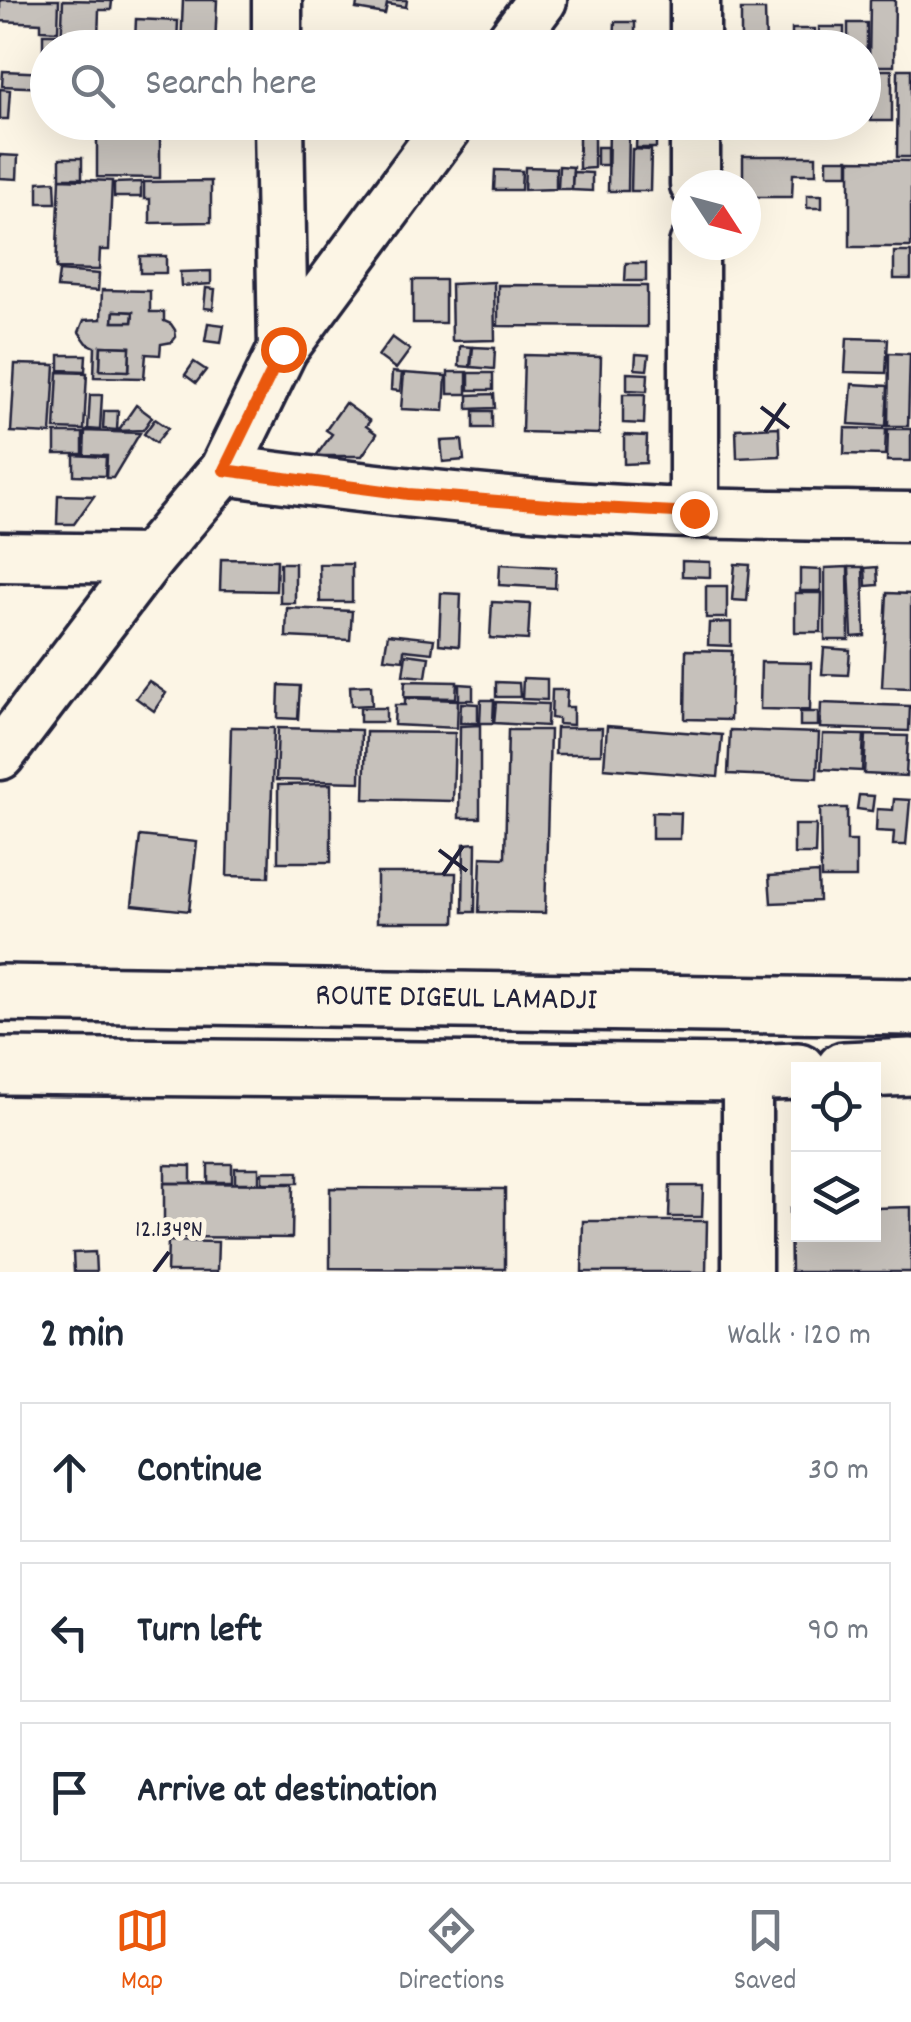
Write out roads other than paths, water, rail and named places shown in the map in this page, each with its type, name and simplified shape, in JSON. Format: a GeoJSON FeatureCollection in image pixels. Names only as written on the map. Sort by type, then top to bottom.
{"type":"FeatureCollection","features":[{"type":"Feature","properties":{"kind":"main road","name":"ROUTE DIGEUL LAMADJI"},"geometry":{"type":"LineString","coordinates":[[0,993],[911,1007]]}},
{"type":"Feature","properties":{"kind":"main road"},"geometry":{"type":"LineString","coordinates":[[0,1066],[772,1072]]}},
{"type":"Feature","properties":{"kind":"main road"},"geometry":{"type":"LineString","coordinates":[[881,1068],[911,1067]]}},
{"type":"Feature","properties":{"kind":"street"},"geometry":{"type":"LineString","coordinates":[[276,0],[277,30]]}},
{"type":"Feature","properties":{"kind":"street"},"geometry":{"type":"LineString","coordinates":[[520,30],[542,0]]}},
{"type":"Feature","properties":{"kind":"street"},"geometry":{"type":"LineString","coordinates":[[695,0],[695,30]]}},
{"type":"Feature","properties":{"kind":"street"},"geometry":{"type":"LineString","coordinates":[[279,140],[283,349]]}},
{"type":"Feature","properties":{"kind":"street"},"geometry":{"type":"LineString","coordinates":[[0,755],[149,559],[224,470],[283,349],[438,140]]}},
{"type":"Feature","properties":{"kind":"street"},"geometry":{"type":"LineString","coordinates":[[694,170],[695,140]]}},
{"type":"Feature","properties":{"kind":"street"},"geometry":{"type":"LineString","coordinates":[[694,260],[694,513]]}},
{"type":"Feature","properties":{"kind":"street"},"geometry":{"type":"LineString","coordinates":[[224,470],[408,494],[562,506],[911,517]]}},
{"type":"Feature","properties":{"kind":"street"},"geometry":{"type":"LineString","coordinates":[[0,557],[149,559]]}},
{"type":"Feature","properties":{"kind":"street"},"geometry":{"type":"LineString","coordinates":[[747,1272],[772,1072]]}}]}
